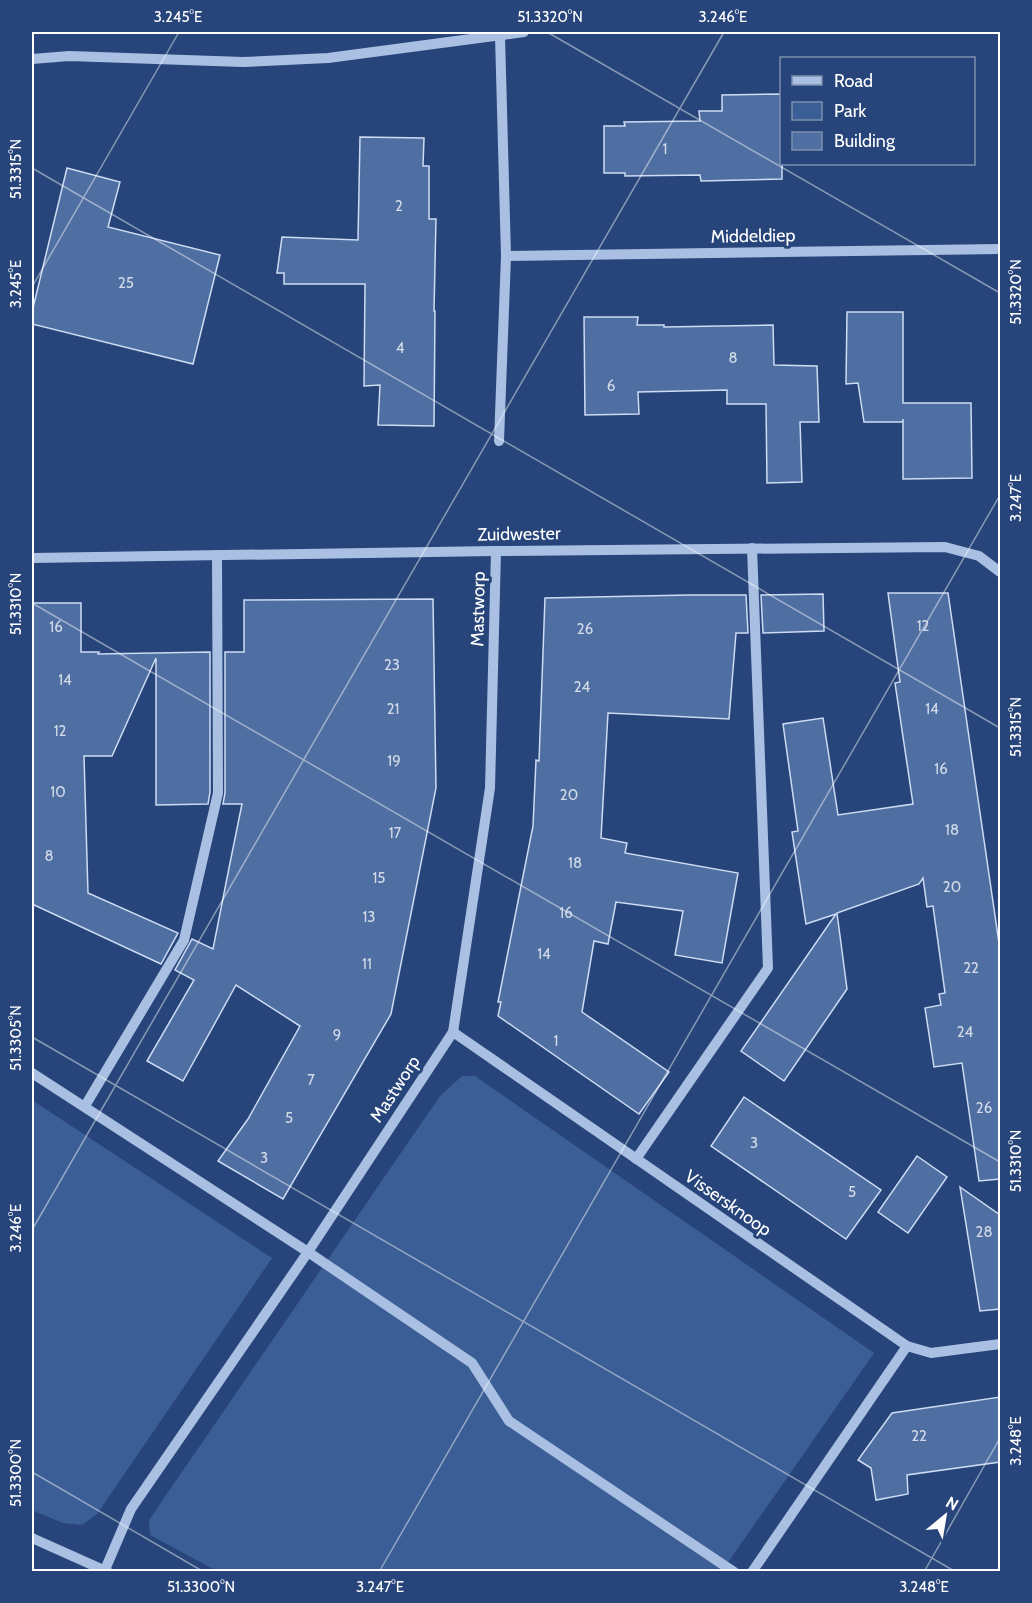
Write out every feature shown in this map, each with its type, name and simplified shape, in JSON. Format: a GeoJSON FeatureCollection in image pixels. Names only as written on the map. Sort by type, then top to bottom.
{"type":"FeatureCollection","features":[{"type":"Feature","properties":{"kind":"street"},"geometry":{"type":"LineString","coordinates":[[32,59],[69,56],[254,61],[328,58],[524,32]]}},
{"type":"Feature","properties":{"kind":"street"},"geometry":{"type":"LineString","coordinates":[[499,441],[506,256],[500,36]]}},
{"type":"Feature","properties":{"kind":"street","name":"Middeldiep"},"geometry":{"type":"LineString","coordinates":[[506,256],[1000,249]]}},
{"type":"Feature","properties":{"kind":"street","name":"Zuidwester"},"geometry":{"type":"LineString","coordinates":[[32,558],[945,547],[979,556],[1000,572]]}},
{"type":"Feature","properties":{"kind":"street"},"geometry":{"type":"LineString","coordinates":[[636,1159],[768,968],[752,548]]}},
{"type":"Feature","properties":{"kind":"street","name":"Mastworp"},"geometry":{"type":"LineString","coordinates":[[105,1571],[131,1509],[308,1252],[453,1032],[490,788],[496,551]]}},
{"type":"Feature","properties":{"kind":"street"},"geometry":{"type":"LineString","coordinates":[[84,1106],[184,940],[218,793],[217,555]]}},
{"type":"Feature","properties":{"kind":"street","name":"Vissersknoop"},"geometry":{"type":"LineString","coordinates":[[453,1032],[907,1346],[931,1353],[1000,1344]]}},
{"type":"Feature","properties":{"kind":"street"},"geometry":{"type":"LineString","coordinates":[[32,1073],[308,1252],[472,1363],[508,1421],[734,1572]]}},
{"type":"Feature","properties":{"kind":"street"},"geometry":{"type":"LineString","coordinates":[[752,1572],[907,1346]]}},
{"type":"Feature","properties":{"kind":"street"},"geometry":{"type":"LineString","coordinates":[[32,1538],[105,1571]]}},
{"type":"Feature","properties":{"kind":"green space"},"geometry":{"type":"Polygon","coordinates":[[[462,1076],[475,1076],[874,1353],[722,1571],[217,1571],[150,1535],[149,1520],[440,1096],[462,1076]]]}},
{"type":"Feature","properties":{"kind":"green space"},"geometry":{"type":"Polygon","coordinates":[[[32,1100],[272,1258],[97,1514],[82,1525],[63,1523],[32,1510],[32,1100]]]}},
{"type":"Feature","properties":{"kind":"building"},"geometry":{"type":"Polygon","coordinates":[[[780,94],[782,179],[701,181],[700,175],[625,176],[625,173],[604,173],[604,126],[625,126],[624,122],[700,121],[699,111],[722,111],[722,95],[780,94]]]}},
{"type":"Feature","properties":{"kind":"building"},"geometry":{"type":"Polygon","coordinates":[[[360,137],[424,138],[423,166],[429,166],[429,219],[436,219],[434,426],[378,425],[380,385],[364,386],[365,284],[284,284],[284,273],[277,273],[282,237],[358,240],[360,137]]]}},
{"type":"Feature","properties":{"kind":"building"},"geometry":{"type":"Polygon","coordinates":[[[67,168],[120,182],[108,227],[220,255],[193,364],[32,324],[32,312],[67,168]]]}},
{"type":"Feature","properties":{"kind":"building"},"geometry":{"type":"Polygon","coordinates":[[[847,312],[903,312],[903,403],[971,403],[972,478],[903,479],[903,422],[864,422],[858,383],[846,384],[847,312]]]}},
{"type":"Feature","properties":{"kind":"building"},"geometry":{"type":"Polygon","coordinates":[[[584,317],[638,317],[637,325],[664,325],[664,327],[773,325],[774,365],[817,366],[819,422],[800,422],[802,482],[767,483],[766,404],[727,404],[727,390],[638,392],[639,414],[585,415],[584,317]]]}},
{"type":"Feature","properties":{"kind":"building"},"geometry":{"type":"Polygon","coordinates":[[[888,593],[948,593],[1000,950],[1000,1179],[979,1181],[962,1063],[934,1067],[925,1008],[941,1005],[939,994],[945,993],[933,906],[927,907],[923,878],[919,884],[837,913],[847,989],[784,1081],[741,1051],[836,914],[806,924],[792,832],[798,831],[783,724],[823,718],[838,815],[913,804],[895,683],[900,682],[888,593]]]}},
{"type":"Feature","properties":{"kind":"building"},"geometry":{"type":"Polygon","coordinates":[[[823,594],[824,631],[763,633],[761,595],[823,594]]]}},
{"type":"Feature","properties":{"kind":"building"},"geometry":{"type":"Polygon","coordinates":[[[746,595],[748,633],[736,633],[729,719],[608,713],[601,838],[627,843],[625,853],[738,873],[722,963],[675,955],[683,911],[616,902],[608,944],[594,941],[582,1012],[669,1072],[639,1114],[498,1016],[501,1002],[498,1002],[533,826],[536,760],[539,761],[545,598],[746,595]]]}},
{"type":"Feature","properties":{"kind":"building"},"geometry":{"type":"Polygon","coordinates":[[[433,599],[436,788],[391,1014],[283,1199],[218,1161],[248,1119],[300,1026],[236,985],[183,1081],[147,1061],[194,980],[175,970],[192,939],[213,949],[242,804],[223,804],[225,793],[225,652],[244,652],[244,600],[433,599]]]}},
{"type":"Feature","properties":{"kind":"building"},"geometry":{"type":"Polygon","coordinates":[[[32,603],[81,603],[81,652],[99,652],[98,654],[210,652],[210,792],[208,804],[156,805],[156,658],[112,756],[84,756],[88,893],[178,933],[161,964],[32,904],[32,603]]]}},
{"type":"Feature","properties":{"kind":"building"},"geometry":{"type":"Polygon","coordinates":[[[744,1097],[881,1190],[846,1239],[711,1146],[744,1097]]]}},
{"type":"Feature","properties":{"kind":"building"},"geometry":{"type":"Polygon","coordinates":[[[917,1156],[947,1177],[908,1233],[878,1212],[917,1156]]]}},
{"type":"Feature","properties":{"kind":"building"},"geometry":{"type":"Polygon","coordinates":[[[960,1187],[1000,1215],[1000,1309],[980,1311],[960,1187]]]}},
{"type":"Feature","properties":{"kind":"building"},"geometry":{"type":"Polygon","coordinates":[[[1000,1397],[1000,1462],[907,1475],[908,1494],[876,1500],[871,1468],[858,1460],[892,1413],[1000,1397]]]}}]}
